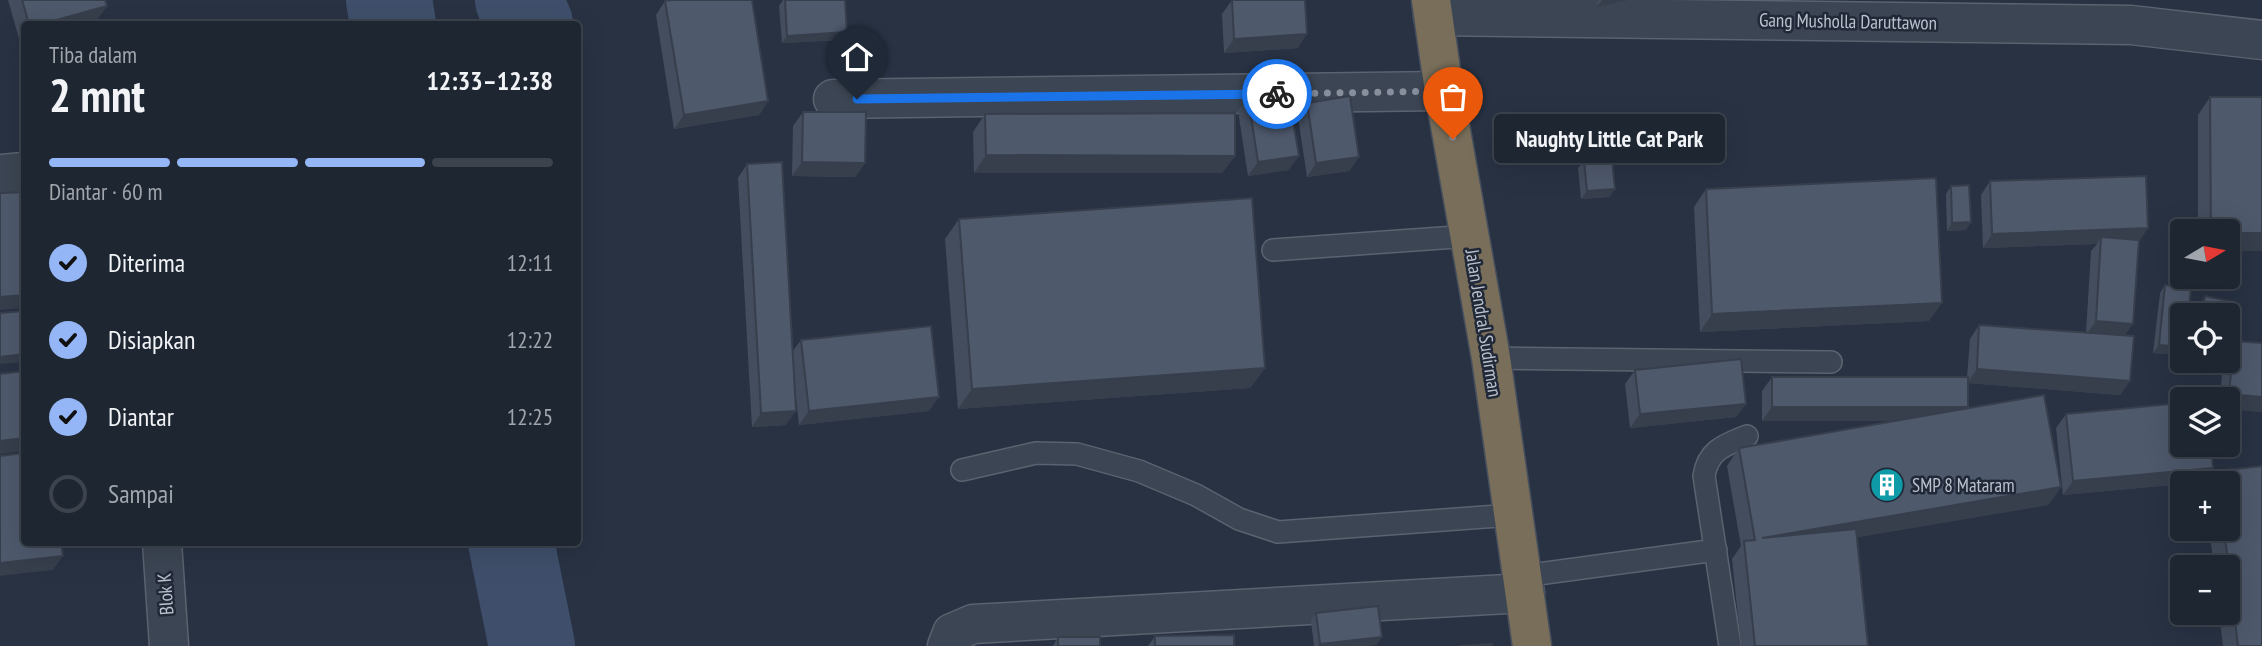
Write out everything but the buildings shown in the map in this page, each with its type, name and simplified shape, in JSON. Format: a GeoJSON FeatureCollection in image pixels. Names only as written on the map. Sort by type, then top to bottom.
{"type":"FeatureCollection","features":[{"type":"Feature","properties":{"kind":"highway","name":"Jalan Jendral Sudirman"},"geometry":{"type":"LineString","coordinates":[[1432,8],[1491,358],[1532,646]]}},
{"type":"Feature","properties":{"kind":"street","name":"Gang Musholla Daruttawon"},"geometry":{"type":"LineString","coordinates":[[1432,8],[2131,25],[2262,40]]}},
{"type":"Feature","properties":{"kind":"street"},"geometry":{"type":"LineString","coordinates":[[833,99],[1444,91]]}},
{"type":"Feature","properties":{"kind":"street"},"geometry":{"type":"LineString","coordinates":[[0,174],[21,172]]}},
{"type":"Feature","properties":{"kind":"street","name":"Blok K"},"geometry":{"type":"LineString","coordinates":[[162,546],[169,646]]}},
{"type":"Feature","properties":{"kind":"street"},"geometry":{"type":"LineString","coordinates":[[947,646],[952,633],[974,624],[1524,584]]}},
{"type":"Feature","properties":{"kind":"lane"},"geometry":{"type":"LineString","coordinates":[[1273,250],[1470,236]]}},
{"type":"Feature","properties":{"kind":"lane"},"geometry":{"type":"LineString","coordinates":[[1491,358],[1831,362]]}},
{"type":"Feature","properties":{"kind":"lane"},"geometry":{"type":"LineString","coordinates":[[1730,646],[1704,476],[1706,465],[1718,448],[1747,436]]}},
{"type":"Feature","properties":{"kind":"lane"},"geometry":{"type":"LineString","coordinates":[[962,470],[1036,453],[1077,454],[1139,471],[1196,495],[1240,519],[1278,532],[1512,515]]}},
{"type":"Feature","properties":{"kind":"lane"},"geometry":{"type":"LineString","coordinates":[[1524,584],[1716,550]]}},
{"type":"Feature","properties":{"kind":"waterway"},"geometry":{"type":"LineString","coordinates":[[389,0],[392,21]]}},
{"type":"Feature","properties":{"kind":"waterway"},"geometry":{"type":"LineString","coordinates":[[518,0],[528,21]]}},
{"type":"Feature","properties":{"kind":"waterway"},"geometry":{"type":"LineString","coordinates":[[512,546],[532,646]]}},
{"type":"Feature","properties":{"kind":"way so far"},"geometry":{"type":"LineString","coordinates":[[1277,94],[1444,91],[1453,139]]}},
{"type":"Feature","properties":{"kind":"place","name":"Naughty Little Cat Park"},"geometry":{"type":"Point","coordinates":[1453,139]}},
{"type":"Feature","properties":{"kind":"place","name":"SMP 8 Mataram"},"geometry":{"type":"Point","coordinates":[1887,485]}},
{"type":"Feature","properties":{"kind":"route"},"geometry":{"type":"LineString","coordinates":[[857,99],[926,96],[1277,94]]}}]}
